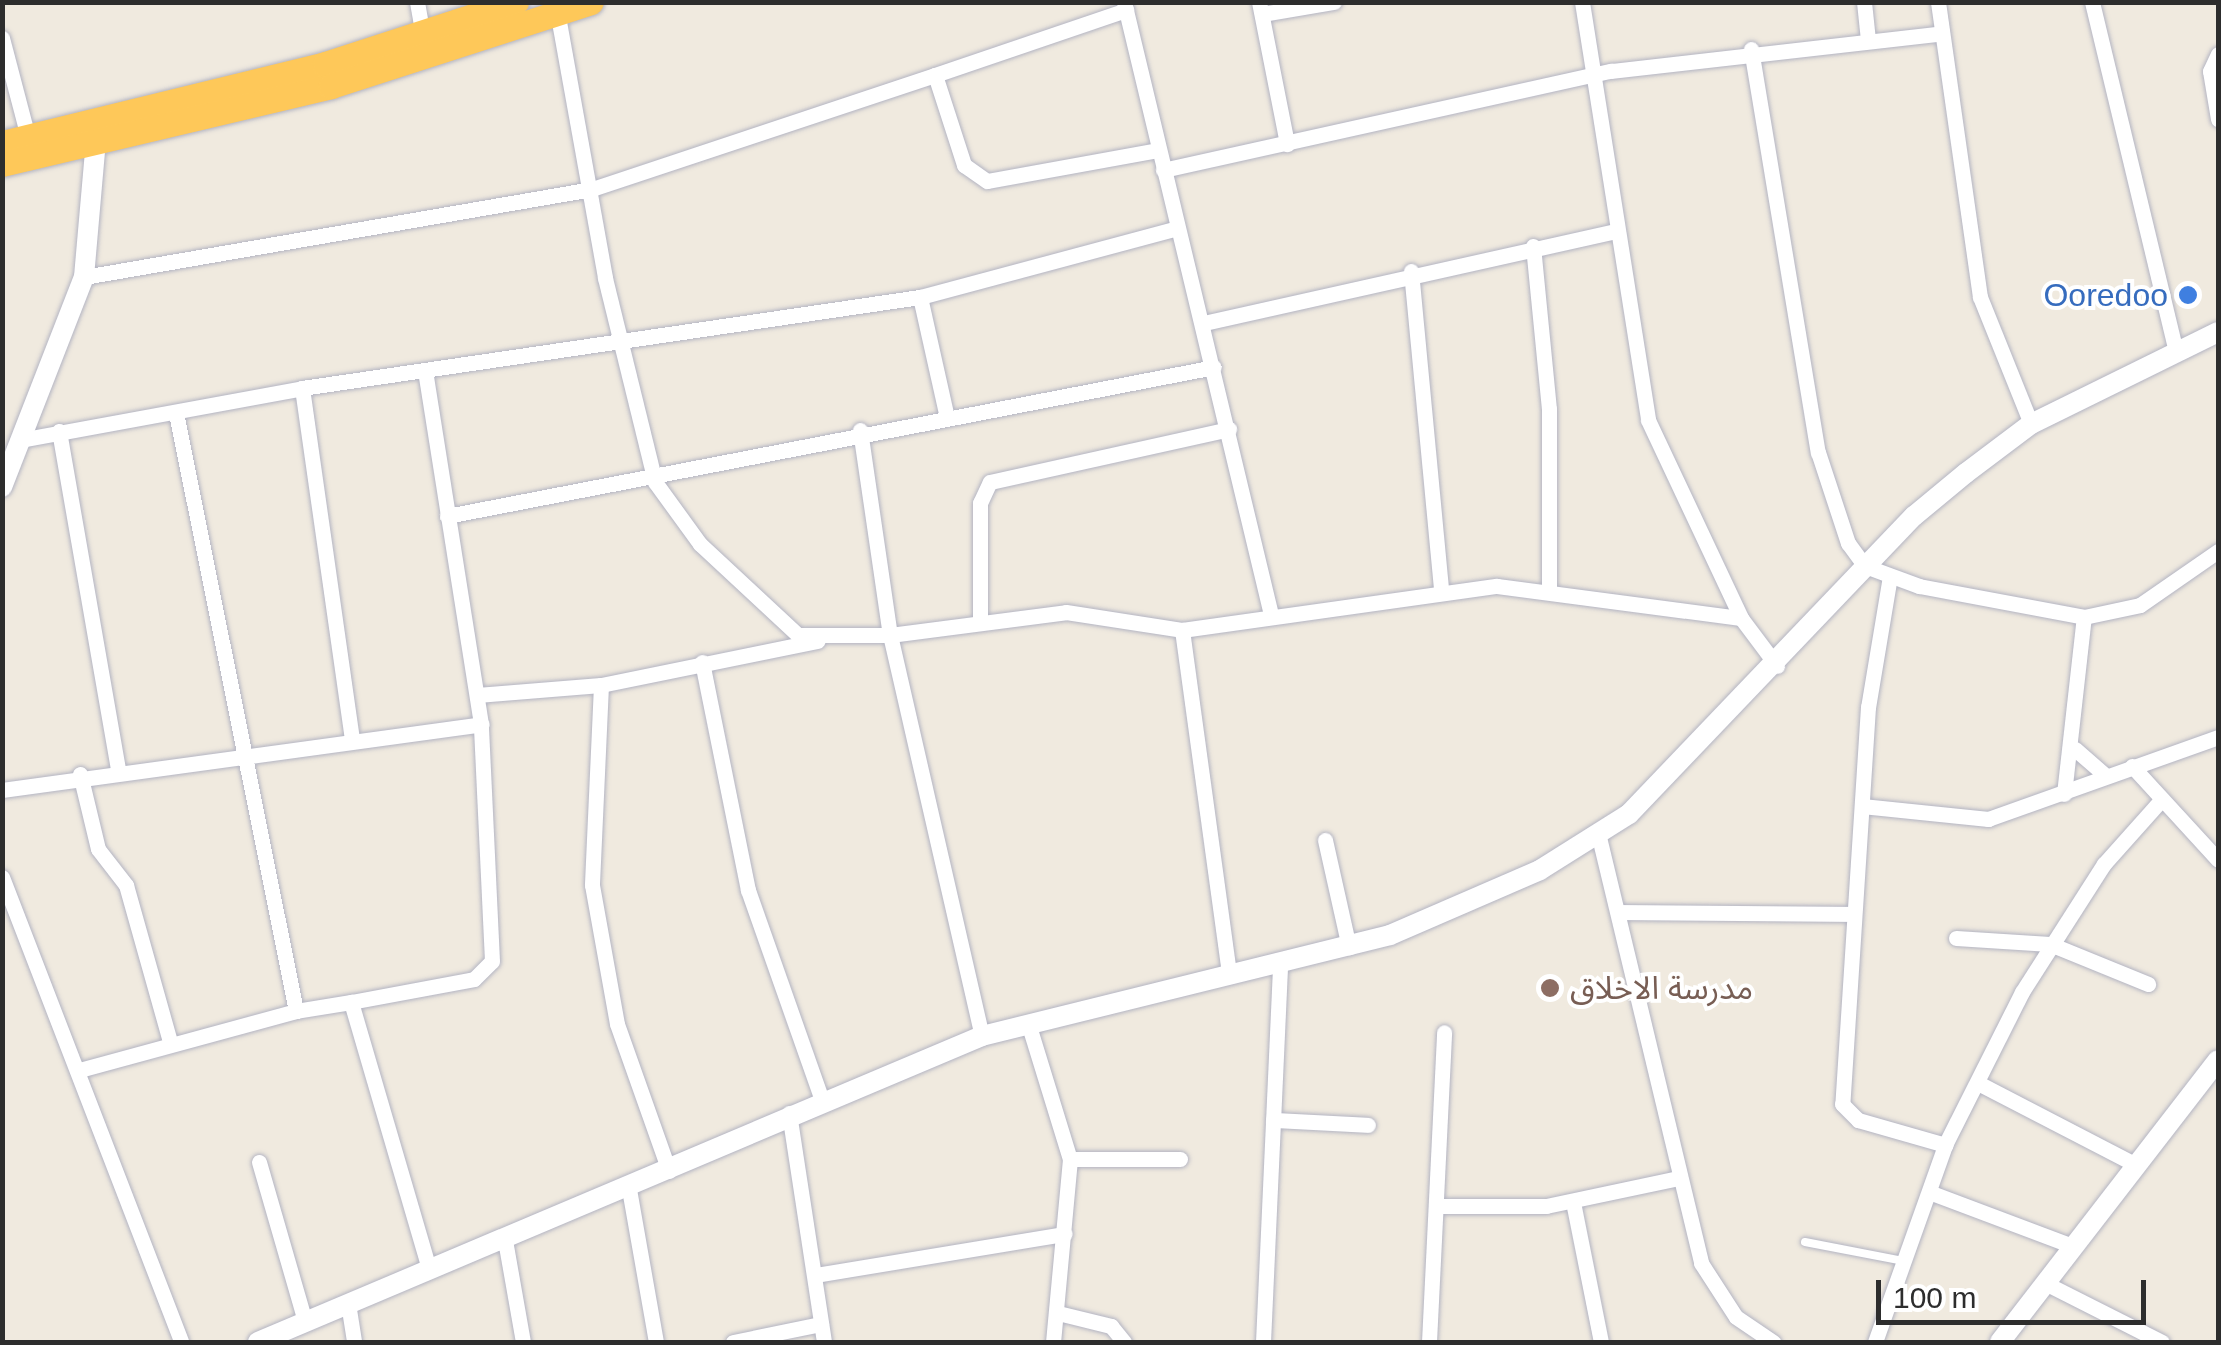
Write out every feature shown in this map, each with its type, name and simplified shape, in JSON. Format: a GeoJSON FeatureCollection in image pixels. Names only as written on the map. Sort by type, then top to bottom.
{"type":"FeatureCollection","features":[{"type":"Feature","properties":{"kind":"highway"},"geometry":{"type":"LineString","coordinates":[[2,164],[516,2]]}},
{"type":"Feature","properties":{"kind":"highway"},"geometry":{"type":"LineString","coordinates":[[15,140],[97,132],[331,86],[556,8],[590,2]]}},
{"type":"Feature","properties":{"kind":"street"},"geometry":{"type":"LineString","coordinates":[[417,2],[422,31]]}},
{"type":"Feature","properties":{"kind":"street"},"geometry":{"type":"LineString","coordinates":[[1287,144],[1261,8],[1334,2]]}},
{"type":"Feature","properties":{"kind":"street"},"geometry":{"type":"LineString","coordinates":[[1582,2],[1648,420],[1741,618],[1777,666]]}},
{"type":"Feature","properties":{"kind":"street"},"geometry":{"type":"LineString","coordinates":[[1864,2],[1868,40]]}},
{"type":"Feature","properties":{"kind":"street"},"geometry":{"type":"LineString","coordinates":[[1938,2],[1980,297],[2031,424]]}},
{"type":"Feature","properties":{"kind":"street"},"geometry":{"type":"LineString","coordinates":[[2092,2],[2174,348]]}},
{"type":"Feature","properties":{"kind":"street"},"geometry":{"type":"LineString","coordinates":[[84,277],[592,190],[934,75],[1124,6],[1272,615]]}},
{"type":"Feature","properties":{"kind":"street"},"geometry":{"type":"LineString","coordinates":[[556,8],[620,341],[654,482],[776,620],[824,640]]}},
{"type":"Feature","properties":{"kind":"street"},"geometry":{"type":"LineString","coordinates":[[1163,170],[1594,76],[1751,49],[1942,33]]}},
{"type":"Feature","properties":{"kind":"street"},"geometry":{"type":"LineString","coordinates":[[2,38],[15,140]]}},
{"type":"Feature","properties":{"kind":"street"},"geometry":{"type":"LineString","coordinates":[[1751,49],[1818,452],[1848,543],[1865,566],[1890,576],[2084,617],[2140,605],[2218,551]]}},
{"type":"Feature","properties":{"kind":"street"},"geometry":{"type":"LineString","coordinates":[[2218,54],[2210,72],[2218,119]]}},
{"type":"Feature","properties":{"kind":"street"},"geometry":{"type":"LineString","coordinates":[[934,75],[964,165],[987,181],[1158,150]]}},
{"type":"Feature","properties":{"kind":"street"},"geometry":{"type":"LineString","coordinates":[[2,486],[84,277],[97,132]]}},
{"type":"Feature","properties":{"kind":"street"},"geometry":{"type":"LineString","coordinates":[[20,440],[302,388],[920,297],[1177,228]]}},
{"type":"Feature","properties":{"kind":"street"},"geometry":{"type":"LineString","coordinates":[[1204,323],[1411,271],[1617,231]]}},
{"type":"Feature","properties":{"kind":"street"},"geometry":{"type":"LineString","coordinates":[[1534,246],[1550,410],[1549,588]]}},
{"type":"Feature","properties":{"kind":"street"},"geometry":{"type":"LineString","coordinates":[[1411,271],[1441,588]]}},
{"type":"Feature","properties":{"kind":"street"},"geometry":{"type":"LineString","coordinates":[[920,297],[946,413]]}},
{"type":"Feature","properties":{"kind":"street"},"geometry":{"type":"LineString","coordinates":[[258,1342],[429,1268],[629,1189],[790,1113],[982,1036],[1230,972],[1350,946],[1434,918],[1599,837],[1777,666],[1865,566],[2031,424],[2174,348],[2218,332]]}},
{"type":"Feature","properties":{"kind":"street"},"geometry":{"type":"LineString","coordinates":[[447,516],[654,482],[860,430],[1214,367]]}},
{"type":"Feature","properties":{"kind":"street"},"geometry":{"type":"LineString","coordinates":[[84,1069],[170,1042],[296,1012],[474,979],[492,961],[477,696],[425,370]]}},
{"type":"Feature","properties":{"kind":"street"},"geometry":{"type":"LineString","coordinates":[[302,388],[352,738]]}},
{"type":"Feature","properties":{"kind":"street"},"geometry":{"type":"LineString","coordinates":[[176,412],[240,754],[296,1012]]}},
{"type":"Feature","properties":{"kind":"street"},"geometry":{"type":"LineString","coordinates":[[860,430],[890,635],[982,1036]]}},
{"type":"Feature","properties":{"kind":"street"},"geometry":{"type":"LineString","coordinates":[[980,620],[980,502],[990,482],[1229,430]]}},
{"type":"Feature","properties":{"kind":"street"},"geometry":{"type":"LineString","coordinates":[[59,431],[118,769]]}},
{"type":"Feature","properties":{"kind":"street"},"geometry":{"type":"LineString","coordinates":[[1890,576],[1852,914],[1842,1104],[1858,1120],[1944,1145]]}},
{"type":"Feature","properties":{"kind":"street"},"geometry":{"type":"LineString","coordinates":[[477,696],[601,685],[824,640],[890,635],[980,620],[1066,612],[1182,630],[1441,588],[1549,588],[1741,618]]}},
{"type":"Feature","properties":{"kind":"street"},"geometry":{"type":"LineString","coordinates":[[2064,794],[2075,749],[2084,617]]}},
{"type":"Feature","properties":{"kind":"street"},"geometry":{"type":"LineString","coordinates":[[1182,630],[1230,972]]}},
{"type":"Feature","properties":{"kind":"street"},"geometry":{"type":"LineString","coordinates":[[702,662],[748,890],[822,1100]]}},
{"type":"Feature","properties":{"kind":"street"},"geometry":{"type":"LineString","coordinates":[[601,685],[592,885],[617,1024],[669,1171]]}},
{"type":"Feature","properties":{"kind":"street"},"geometry":{"type":"LineString","coordinates":[[2,790],[80,774],[480,724]]}},
{"type":"Feature","properties":{"kind":"street"},"geometry":{"type":"LineString","coordinates":[[1862,806],[1988,819],[2218,738]]}},
{"type":"Feature","properties":{"kind":"street"},"geometry":{"type":"LineString","coordinates":[[2075,749],[2106,776]]}},
{"type":"Feature","properties":{"kind":"street"},"geometry":{"type":"LineString","coordinates":[[2132,766],[2218,860]]}},
{"type":"Feature","properties":{"kind":"street"},"geometry":{"type":"LineString","coordinates":[[80,774],[98,849],[126,885],[170,1042]]}},
{"type":"Feature","properties":{"kind":"street"},"geometry":{"type":"LineString","coordinates":[[1874,1342],[1944,1145],[2050,944],[2162,799]]}},
{"type":"Feature","properties":{"kind":"street"},"geometry":{"type":"LineString","coordinates":[[1599,837],[1623,912],[1679,1178],[1715,1292],[1773,1342]]}},
{"type":"Feature","properties":{"kind":"street"},"geometry":{"type":"LineString","coordinates":[[1325,840],[1350,946]]}},
{"type":"Feature","properties":{"kind":"street"},"geometry":{"type":"LineString","coordinates":[[2,877],[84,1069],[181,1342]]}},
{"type":"Feature","properties":{"kind":"street"},"geometry":{"type":"LineString","coordinates":[[1623,912],[1852,914]]}},
{"type":"Feature","properties":{"kind":"street"},"geometry":{"type":"LineString","coordinates":[[1956,938],[2050,944],[2148,984]]}},
{"type":"Feature","properties":{"kind":"street"},"geometry":{"type":"LineString","coordinates":[[1262,1342],[1280,960]]}},
{"type":"Feature","properties":{"kind":"street"},"geometry":{"type":"LineString","coordinates":[[351,1002],[429,1268]]}},
{"type":"Feature","properties":{"kind":"street"},"geometry":{"type":"LineString","coordinates":[[1029,1026],[1070,1159],[1058,1314],[1052,1342]]}},
{"type":"Feature","properties":{"kind":"street"},"geometry":{"type":"LineString","coordinates":[[1429,1342],[1439,1206],[1444,1032]]}},
{"type":"Feature","properties":{"kind":"street"},"geometry":{"type":"LineString","coordinates":[[2000,1342],[2218,1060]]}},
{"type":"Feature","properties":{"kind":"street"},"geometry":{"type":"LineString","coordinates":[[1978,1083],[2136,1165]]}},
{"type":"Feature","properties":{"kind":"street"},"geometry":{"type":"LineString","coordinates":[[790,1113],[824,1342]]}},
{"type":"Feature","properties":{"kind":"street"},"geometry":{"type":"LineString","coordinates":[[1273,1120],[1368,1125]]}},
{"type":"Feature","properties":{"kind":"street"},"geometry":{"type":"LineString","coordinates":[[1070,1159],[1180,1159]]}},
{"type":"Feature","properties":{"kind":"street"},"geometry":{"type":"LineString","coordinates":[[259,1162],[306,1320]]}},
{"type":"Feature","properties":{"kind":"street"},"geometry":{"type":"LineString","coordinates":[[1439,1206],[1573,1202],[1679,1178]]}},
{"type":"Feature","properties":{"kind":"street"},"geometry":{"type":"LineString","coordinates":[[629,1189],[656,1342]]}},
{"type":"Feature","properties":{"kind":"street"},"geometry":{"type":"LineString","coordinates":[[1928,1192],[2072,1246]]}},
{"type":"Feature","properties":{"kind":"street"},"geometry":{"type":"LineString","coordinates":[[1573,1202],[1600,1342]]}},
{"type":"Feature","properties":{"kind":"street"},"geometry":{"type":"LineString","coordinates":[[816,1275],[1064,1234]]}},
{"type":"Feature","properties":{"kind":"street"},"geometry":{"type":"LineString","coordinates":[[504,1240],[523,1342]]}},
{"type":"Feature","properties":{"kind":"street"},"geometry":{"type":"LineString","coordinates":[[2045,1283],[2162,1342]]}},
{"type":"Feature","properties":{"kind":"street"},"geometry":{"type":"LineString","coordinates":[[348,1303],[354,1342]]}},
{"type":"Feature","properties":{"kind":"street"},"geometry":{"type":"LineString","coordinates":[[1058,1314],[1111,1326],[1124,1342]]}},
{"type":"Feature","properties":{"kind":"street"},"geometry":{"type":"LineString","coordinates":[[733,1342],[821,1324]]}},
{"type":"Feature","properties":{"kind":"lane"},"geometry":{"type":"LineString","coordinates":[[1805,1242],[1904,1261]]}},
{"type":"Feature","properties":{"kind":"place","name":"Ooredoo"},"geometry":{"type":"Point","coordinates":[2188,295]}},
{"type":"Feature","properties":{"kind":"place","name":"مدرسة الاخلاق"},"geometry":{"type":"Point","coordinates":[1550,988]}}]}
